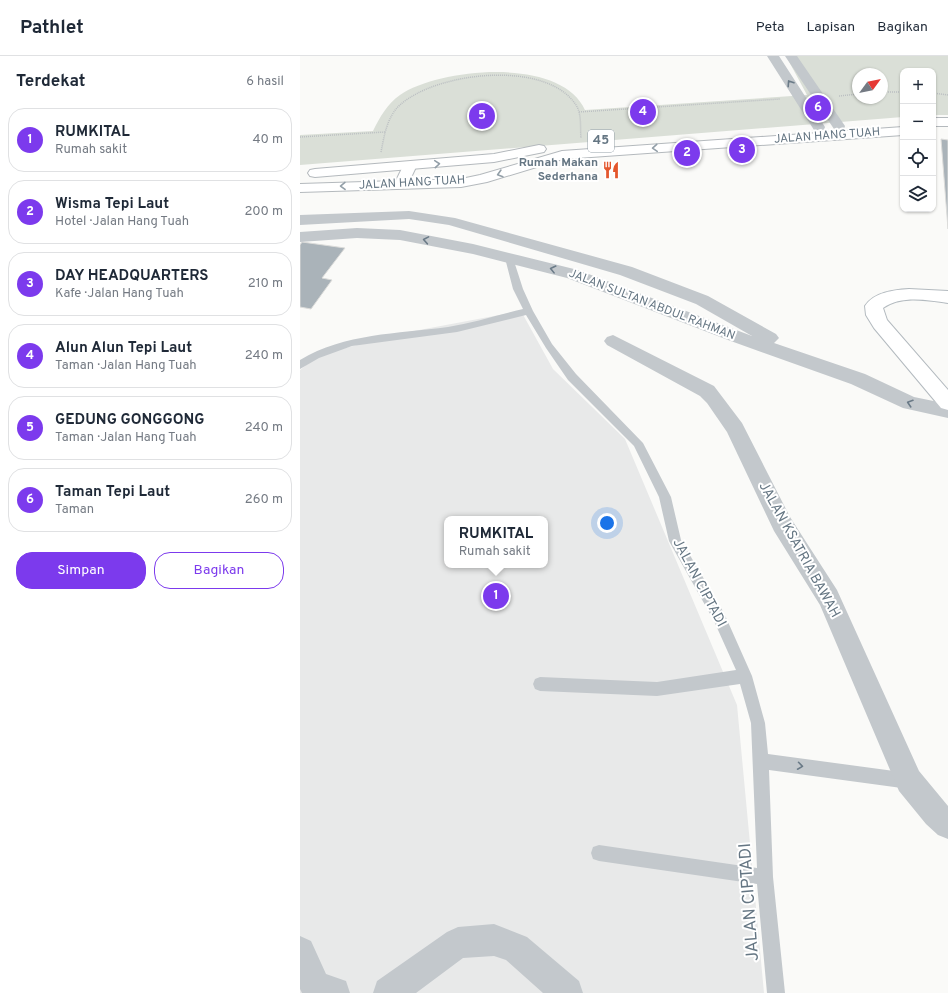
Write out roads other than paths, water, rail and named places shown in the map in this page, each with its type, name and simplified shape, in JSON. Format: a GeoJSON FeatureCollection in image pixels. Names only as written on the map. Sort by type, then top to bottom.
{"type":"FeatureCollection","features":[{"type":"Feature","properties":{"kind":"main road","name":"JALAN HANG TUAH"},"geometry":{"type":"LineString","coordinates":[[300,173],[409,167],[494,158],[560,144],[582,142],[900,121]]}},
{"type":"Feature","properties":{"kind":"main road"},"geometry":{"type":"LineString","coordinates":[[936,122],[948,122]]}},
{"type":"Feature","properties":{"kind":"main road"},"geometry":{"type":"LineString","coordinates":[[936,130],[948,131]]}},
{"type":"Feature","properties":{"kind":"main road","name":"JALAN HANG TUAH"},"geometry":{"type":"LineString","coordinates":[[300,188],[461,183],[482,179],[562,155],[900,131]]}},
{"type":"Feature","properties":{"kind":"main road"},"geometry":{"type":"LineString","coordinates":[[401,185],[409,167]]}},
{"type":"Feature","properties":{"kind":"main road"},"geometry":{"type":"LineString","coordinates":[[948,298],[900,295],[881,300],[874,306],[875,315],[880,324],[948,403]]}},
{"type":"Feature","properties":{"kind":"street"},"geometry":{"type":"LineString","coordinates":[[773,56],[819,127]]}},
{"type":"Feature","properties":{"kind":"street"},"geometry":{"type":"LineString","coordinates":[[791,56],[839,126]]}},
{"type":"Feature","properties":{"kind":"street"},"geometry":{"type":"LineString","coordinates":[[300,220],[409,215],[450,221],[526,240],[626,271],[702,300],[809,361]]}},
{"type":"Feature","properties":{"kind":"street","name":"JALAN SULTAN ABDUL RAHMAN"},"geometry":{"type":"LineString","coordinates":[[300,237],[357,233],[400,235],[473,249],[572,274],[734,336],[858,379],[910,404],[948,411]]}},
{"type":"Feature","properties":{"kind":"street","name":"JALAN KSATRIA BAWAH"},"geometry":{"type":"LineString","coordinates":[[613,341],[707,391],[714,398],[735,428],[782,524],[829,598],[909,781],[936,814],[948,825]]}},
{"type":"Feature","properties":{"kind":"street"},"geometry":{"type":"LineString","coordinates":[[389,993],[458,943],[494,940],[516,948],[567,993]]}},
{"type":"Feature","properties":{"kind":"street"},"geometry":{"type":"LineString","coordinates":[[300,952],[314,984],[334,993]]}},
{"type":"Feature","properties":{"kind":"lane","name":"JALAN CIPTADI"},"geometry":{"type":"LineString","coordinates":[[508,258],[518,290],[528,311],[572,377],[638,443],[664,497],[675,541],[718,617],[745,676],[758,723],[761,761],[765,877],[776,993]]}},
{"type":"Feature","properties":{"kind":"lane"},"geometry":{"type":"LineString","coordinates":[[300,365],[318,353],[341,346],[398,334],[448,330],[528,311]]}},
{"type":"Feature","properties":{"kind":"lane"},"geometry":{"type":"LineString","coordinates":[[540,684],[657,689],[745,676]]}},
{"type":"Feature","properties":{"kind":"lane"},"geometry":{"type":"LineString","coordinates":[[761,761],[909,781]]}},
{"type":"Feature","properties":{"kind":"lane"},"geometry":{"type":"LineString","coordinates":[[599,853],[765,877]]}},
{"type":"Feature","properties":{"kind":"place","name":"Taman Tepi Laut"},"geometry":{"type":"Point","coordinates":[818,108]}},
{"type":"Feature","properties":{"kind":"place","name":"Alun Alun Tepi Laut"},"geometry":{"type":"Point","coordinates":[643,112]}},
{"type":"Feature","properties":{"kind":"place","name":"GEDUNG GONGGONG"},"geometry":{"type":"Point","coordinates":[482,116]}},
{"type":"Feature","properties":{"kind":"place","name":"DAY HEADQUARTERS"},"geometry":{"type":"Point","coordinates":[742,150]}},
{"type":"Feature","properties":{"kind":"place","name":"Wisma Tepi Laut"},"geometry":{"type":"Point","coordinates":[687,153]}},
{"type":"Feature","properties":{"kind":"place","name":"Rumah Makan Sederhana"},"geometry":{"type":"Point","coordinates":[611,170]}},
{"type":"Feature","properties":{"kind":"place","name":"RUMKITAL"},"geometry":{"type":"Point","coordinates":[496,596]}}]}
